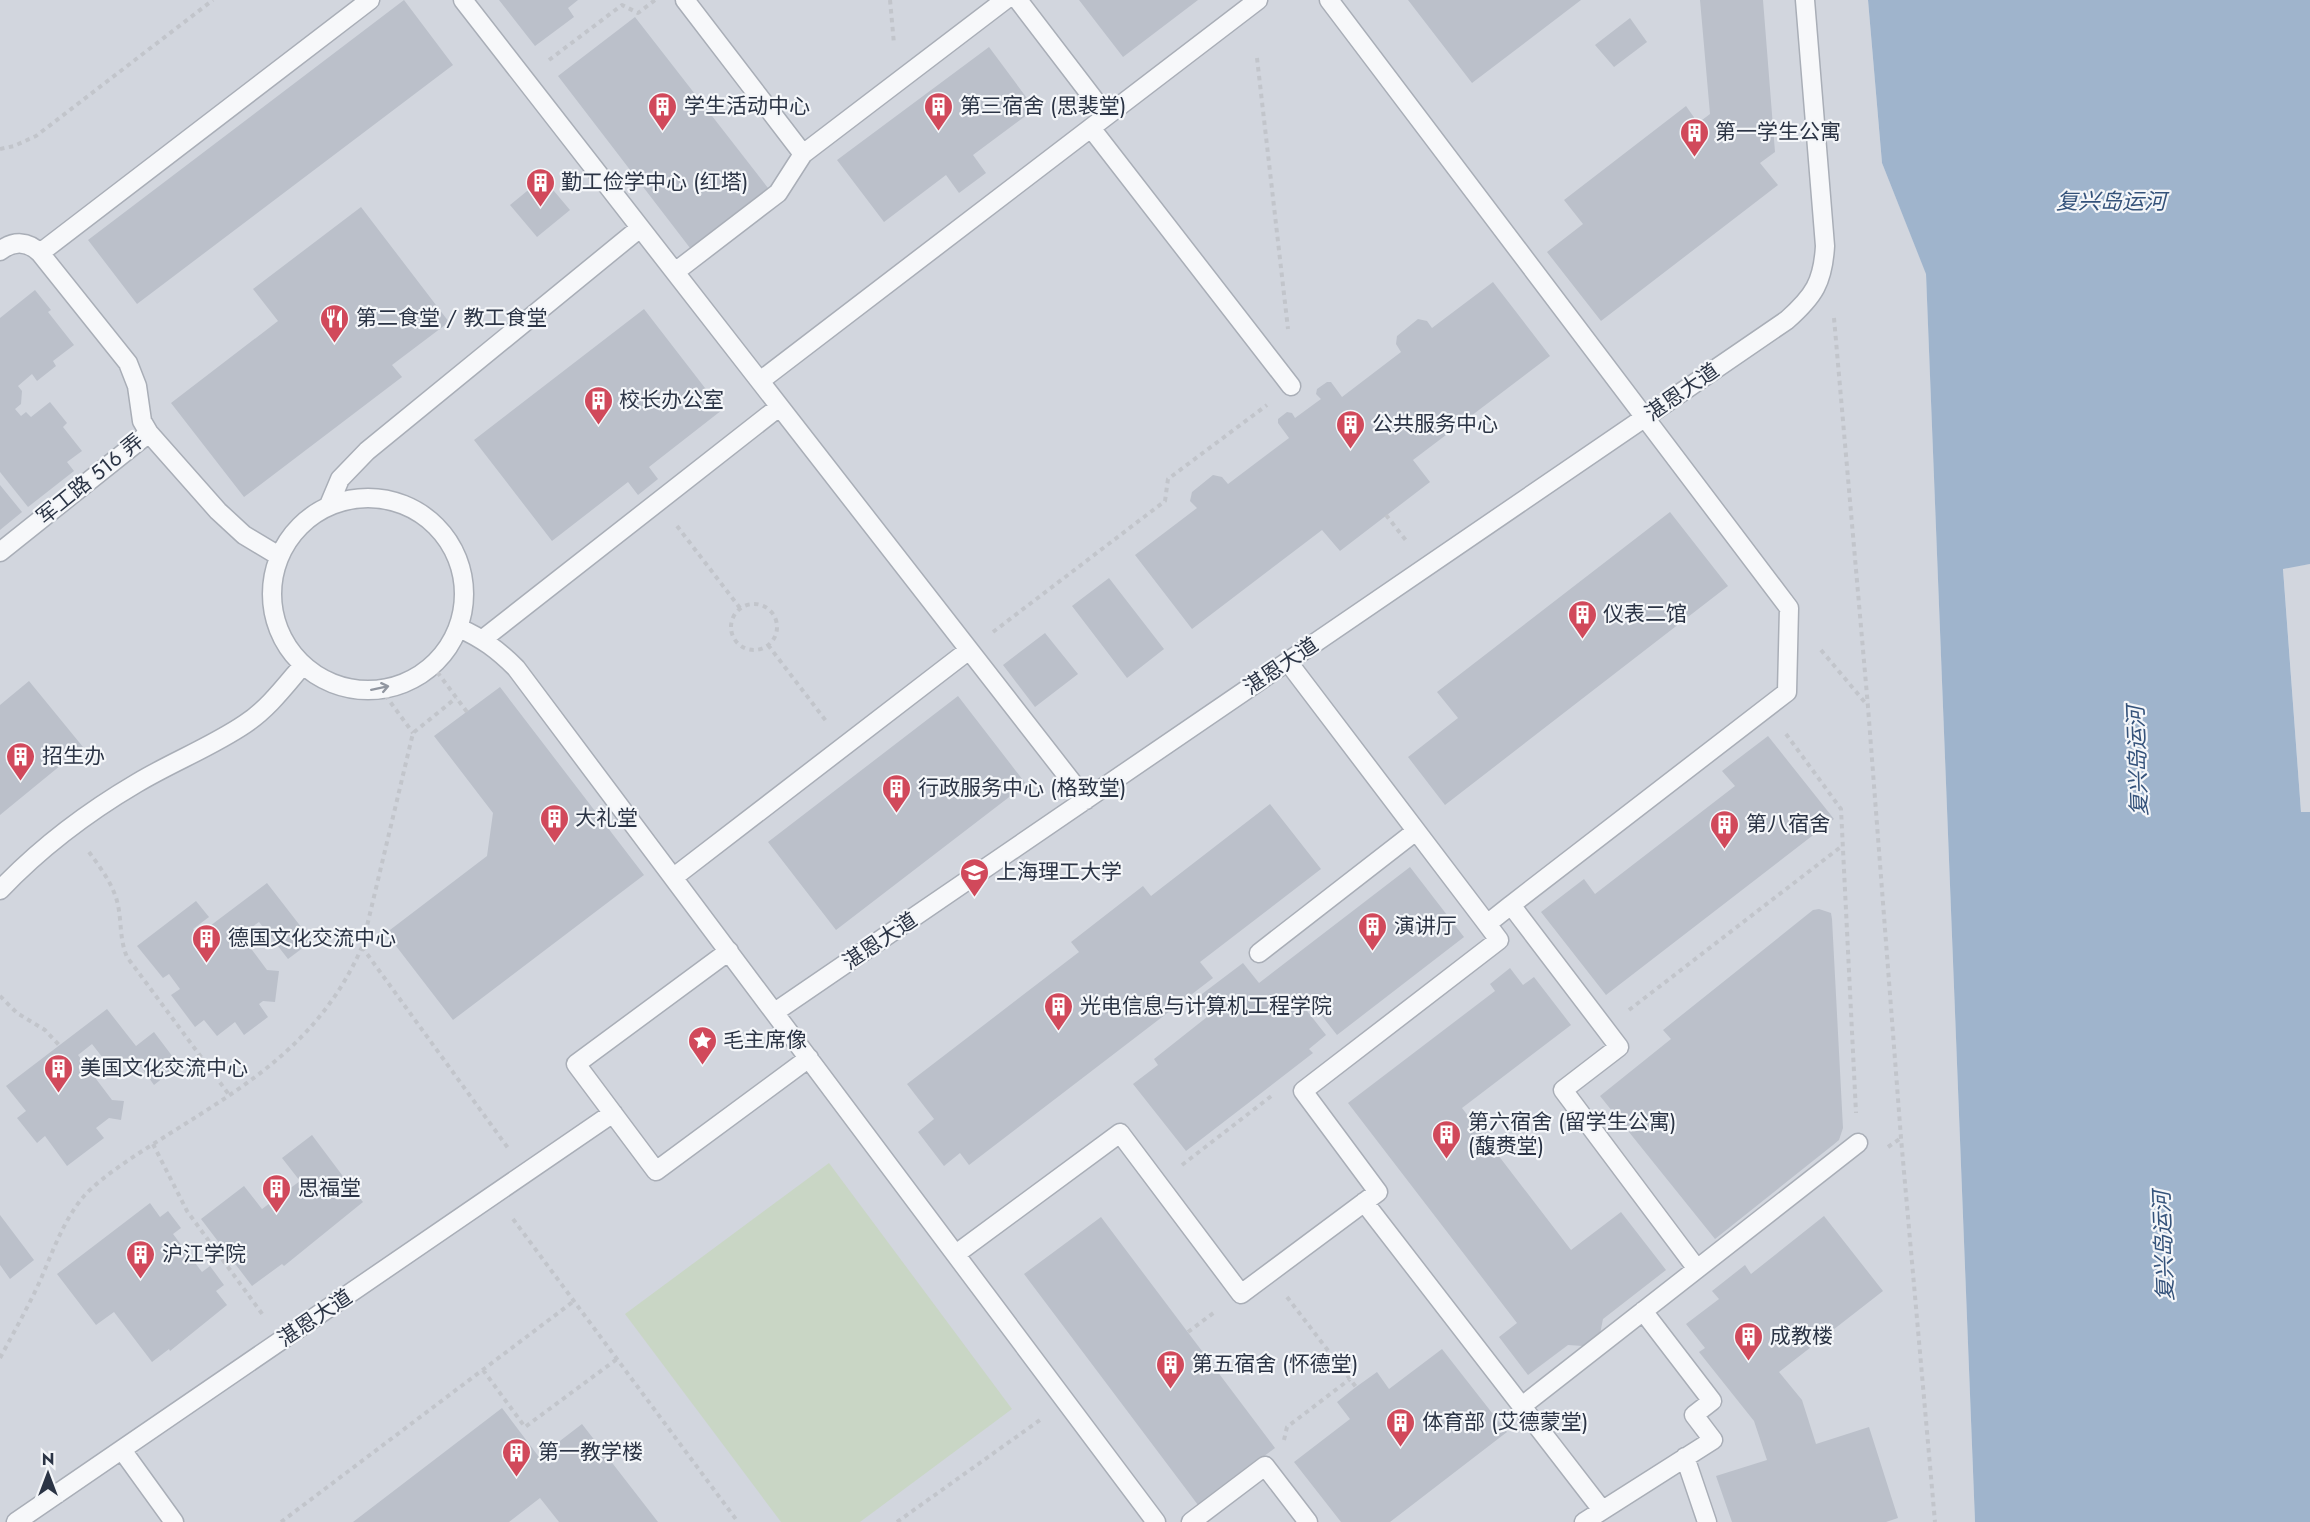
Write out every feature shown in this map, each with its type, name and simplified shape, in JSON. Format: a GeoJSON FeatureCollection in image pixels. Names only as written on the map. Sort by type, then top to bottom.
{"type":"FeatureCollection","features":[{"type":"Feature","properties":{"kind":"lane"},"geometry":{"type":"LineString","coordinates":[[0,250],[15,243],[26,243],[40,253],[370,0]]}},
{"type":"Feature","properties":{"kind":"lane"},"geometry":{"type":"LineString","coordinates":[[463,0],[1086,800]]}},
{"type":"Feature","properties":{"kind":"lane"},"geometry":{"type":"LineString","coordinates":[[685,0],[803,154]]}},
{"type":"Feature","properties":{"kind":"lane"},"geometry":{"type":"LineString","coordinates":[[675,272],[778,193],[803,154],[1005,0]]}},
{"type":"Feature","properties":{"kind":"lane"},"geometry":{"type":"LineString","coordinates":[[1018,0],[1106,115]]}},
{"type":"Feature","properties":{"kind":"lane"},"geometry":{"type":"LineString","coordinates":[[760,381],[1258,0]]}},
{"type":"Feature","properties":{"kind":"lane"},"geometry":{"type":"LineString","coordinates":[[1329,0],[1789,608],[1787,692],[1487,924]]}},
{"type":"Feature","properties":{"kind":"lane","name":"湛恩大道"},"geometry":{"type":"LineString","coordinates":[[775,1012],[1787,320],[1814,292],[1821,278],[1825,246],[1805,0]]}},
{"type":"Feature","properties":{"kind":"lane"},"geometry":{"type":"LineString","coordinates":[[1091,128],[1291,387]]}},
{"type":"Feature","properties":{"kind":"lane"},"geometry":{"type":"LineString","coordinates":[[329,505],[340,480],[367,451],[640,228]]}},
{"type":"Feature","properties":{"kind":"lane","name":"军工路 516 弄"},"geometry":{"type":"LineString","coordinates":[[0,552],[148,433],[142,421],[138,387],[128,363],[40,253]]}},
{"type":"Feature","properties":{"kind":"lane"},"geometry":{"type":"LineString","coordinates":[[483,639],[779,406]]}},
{"type":"Feature","properties":{"kind":"lane"},"geometry":{"type":"LineString","coordinates":[[148,433],[218,511],[244,535],[279,556]]}},
{"type":"Feature","properties":{"kind":"lane"},"geometry":{"type":"LineString","coordinates":[[365,497],[398,502],[426,516],[449,540],[461,567],[466,597],[459,628],[437,662],[408,682],[371,690],[334,684],[303,666],[279,633],[271,592],[279,556],[299,526],[329,505],[365,497]]}},
{"type":"Feature","properties":{"kind":"lane"},"geometry":{"type":"LineString","coordinates":[[459,628],[483,639],[516,668],[1156,1522]]}},
{"type":"Feature","properties":{"kind":"lane"},"geometry":{"type":"LineString","coordinates":[[674,876],[969,650]]}},
{"type":"Feature","properties":{"kind":"lane"},"geometry":{"type":"LineString","coordinates":[[956,1254],[1120,1133],[1241,1294],[1378,1192],[1303,1091],[1499,940],[1288,662]]}},
{"type":"Feature","properties":{"kind":"lane"},"geometry":{"type":"LineString","coordinates":[[0,890],[35,856],[71,826],[138,782],[247,723],[271,702],[303,666]]}},
{"type":"Feature","properties":{"kind":"lane"},"geometry":{"type":"LineString","coordinates":[[1259,953],[1416,831]]}},
{"type":"Feature","properties":{"kind":"lane"},"geometry":{"type":"LineString","coordinates":[[1511,905],[1619,1047],[1563,1090],[1697,1269]]}},
{"type":"Feature","properties":{"kind":"lane"},"geometry":{"type":"LineString","coordinates":[[729,951],[576,1064],[656,1171],[809,1058]]}},
{"type":"Feature","properties":{"kind":"lane","name":"湛恩大道"},"geometry":{"type":"LineString","coordinates":[[16,1522],[613,1113]]}},
{"type":"Feature","properties":{"kind":"lane"},"geometry":{"type":"LineString","coordinates":[[1522,1406],[1858,1143]]}},
{"type":"Feature","properties":{"kind":"lane"},"geometry":{"type":"LineString","coordinates":[[1364,1202],[1602,1510]]}},
{"type":"Feature","properties":{"kind":"lane"},"geometry":{"type":"LineString","coordinates":[[1584,1522],[1713,1440],[1694,1415],[1712,1401],[1643,1311]]}},
{"type":"Feature","properties":{"kind":"lane"},"geometry":{"type":"LineString","coordinates":[[122,1450],[174,1522]]}},
{"type":"Feature","properties":{"kind":"lane"},"geometry":{"type":"LineString","coordinates":[[1685,1457],[1707,1522]]}},
{"type":"Feature","properties":{"kind":"lane"},"geometry":{"type":"LineString","coordinates":[[1191,1522],[1265,1466],[1305,1521]]}},
{"type":"Feature","properties":{"kind":"path"},"geometry":{"type":"LineString","coordinates":[[0,149],[14,146],[36,136],[213,0]]}},
{"type":"Feature","properties":{"kind":"path"},"geometry":{"type":"LineString","coordinates":[[525,79],[622,5],[638,13],[655,0]]}},
{"type":"Feature","properties":{"kind":"path"},"geometry":{"type":"LineString","coordinates":[[1257,58],[1288,330]]}},
{"type":"Feature","properties":{"kind":"path"},"geometry":{"type":"LineString","coordinates":[[1834,311],[1868,707],[1900,1138],[1935,1522]]}},
{"type":"Feature","properties":{"kind":"path"},"geometry":{"type":"LineString","coordinates":[[969,650],[1165,501],[1168,480],[1291,387]]}},
{"type":"Feature","properties":{"kind":"path"},"geometry":{"type":"LineString","coordinates":[[658,501],[740,608]]}},
{"type":"Feature","properties":{"kind":"path"},"geometry":{"type":"LineString","coordinates":[[1386,515],[1402,535]]}},
{"type":"Feature","properties":{"kind":"path"},"geometry":{"type":"LineString","coordinates":[[757,603],[766,606],[777,620],[778,630],[775,638],[760,650],[751,650],[735,641],[731,633],[731,623],[740,608],[757,603]]}},
{"type":"Feature","properties":{"kind":"path"},"geometry":{"type":"LineString","coordinates":[[768,645],[844,746]]}},
{"type":"Feature","properties":{"kind":"path"},"geometry":{"type":"LineString","coordinates":[[1823,653],[1868,707]]}},
{"type":"Feature","properties":{"kind":"path"},"geometry":{"type":"LineString","coordinates":[[432,666],[467,712]]}},
{"type":"Feature","properties":{"kind":"path"},"geometry":{"type":"LineString","coordinates":[[380,688],[413,733]]}},
{"type":"Feature","properties":{"kind":"path"},"geometry":{"type":"LineString","coordinates":[[1787,692],[1786,736],[1841,808],[1858,1143]]}},
{"type":"Feature","properties":{"kind":"path"},"geometry":{"type":"LineString","coordinates":[[0,1358],[23,1317],[56,1241],[85,1195],[153,1144],[230,1096],[268,1068],[311,1027],[332,1002],[349,976],[362,947],[413,733],[456,698]]}},
{"type":"Feature","properties":{"kind":"path"},"geometry":{"type":"LineString","coordinates":[[71,826],[111,885],[118,909],[122,946],[127,957],[230,1096]]}},
{"type":"Feature","properties":{"kind":"path"},"geometry":{"type":"LineString","coordinates":[[1605,1029],[1843,846]]}},
{"type":"Feature","properties":{"kind":"path"},"geometry":{"type":"LineString","coordinates":[[362,947],[526,1173]]}},
{"type":"Feature","properties":{"kind":"path"},"geometry":{"type":"LineString","coordinates":[[0,996],[17,1013],[45,1030],[60,1045]]}},
{"type":"Feature","properties":{"kind":"path"},"geometry":{"type":"LineString","coordinates":[[1158,1183],[1285,1085],[1303,1091]]}},
{"type":"Feature","properties":{"kind":"path"},"geometry":{"type":"LineString","coordinates":[[153,1144],[187,1211],[282,1340]]}},
{"type":"Feature","properties":{"kind":"path"},"geometry":{"type":"LineString","coordinates":[[494,1194],[738,1522]]}},
{"type":"Feature","properties":{"kind":"path"},"geometry":{"type":"LineString","coordinates":[[1268,1273],[1356,1387]]}},
{"type":"Feature","properties":{"kind":"path"},"geometry":{"type":"LineString","coordinates":[[281,1522],[574,1301]]}},
{"type":"Feature","properties":{"kind":"path"},"geometry":{"type":"LineString","coordinates":[[483,1370],[525,1427],[617,1359]]}},
{"type":"Feature","properties":{"kind":"path"},"geometry":{"type":"LineString","coordinates":[[1265,1466],[1280,1455],[1287,1427],[1350,1379]]}},
{"type":"Feature","properties":{"kind":"path"},"geometry":{"type":"LineString","coordinates":[[897,1522],[1066,1402]]}},
{"type":"Feature","properties":{"kind":"shaded area","name":"上海理工大学"},"geometry":{"type":"Polygon","coordinates":[[[0,0],[1868,0],[1882,163],[1926,273],[1975,1522],[0,1522],[0,0]]]}},
{"type":"Feature","properties":{"kind":"shaded area"},"geometry":{"type":"Polygon","coordinates":[[[2310,564],[2310,812],[2301,812],[2283,568],[2310,564]]]}},
{"type":"Feature","properties":{"kind":"green space"},"geometry":{"type":"Polygon","coordinates":[[[829,1163],[1012,1409],[860,1522],[781,1522],[625,1314],[829,1163]]]}},
{"type":"Feature","properties":{"kind":"water","name":"复兴岛运河"},"geometry":{"type":"Polygon","coordinates":[[[1868,0],[2310,0],[2310,564],[2283,569],[2301,812],[2310,812],[2310,1522],[1975,1522],[1926,274],[1882,163],[1868,0]]]}},
{"type":"Feature","properties":{"kind":"building"},"geometry":{"type":"Polygon","coordinates":[[[404,0],[453,65],[137,304],[88,240],[404,0]]]}},
{"type":"Feature","properties":{"kind":"building"},"geometry":{"type":"Polygon","coordinates":[[[499,0],[578,0],[568,8],[574,17],[535,46],[499,0]]]}},
{"type":"Feature","properties":{"kind":"building"},"geometry":{"type":"Polygon","coordinates":[[[1079,0],[1198,0],[1123,57],[1079,0]]]}},
{"type":"Feature","properties":{"kind":"building"},"geometry":{"type":"Polygon","coordinates":[[[1408,0],[1581,0],[1472,83],[1408,0]]]}},
{"type":"Feature","properties":{"kind":"building","name":"第一学生公寓"},"geometry":{"type":"Polygon","coordinates":[[[1700,0],[1763,0],[1775,152],[1760,163],[1778,185],[1601,321],[1547,252],[1583,224],[1564,200],[1686,106],[1698,123],[1710,114],[1700,0]]]}},
{"type":"Feature","properties":{"kind":"building","name":"学生活动中心"},"geometry":{"type":"Polygon","coordinates":[[[635,17],[768,188],[690,248],[558,76],[635,17]]]}},
{"type":"Feature","properties":{"kind":"building"},"geometry":{"type":"Polygon","coordinates":[[[1630,18],[1647,42],[1614,67],[1595,45],[1630,18]]]}},
{"type":"Feature","properties":{"kind":"building","name":"第三宿舍 (思裴堂)"},"geometry":{"type":"Polygon","coordinates":[[[989,47],[1035,109],[973,155],[986,173],[959,193],[946,175],[884,222],[837,160],[989,47]]]}},
{"type":"Feature","properties":{"kind":"building","name":"勤工俭学中心 (红塔)"},"geometry":{"type":"Polygon","coordinates":[[[543,178],[570,210],[537,237],[510,205],[543,178]]]}},
{"type":"Feature","properties":{"kind":"building","name":"第二食堂 / 教工食堂"},"geometry":{"type":"Polygon","coordinates":[[[361,207],[449,322],[392,365],[402,377],[244,497],[171,403],[278,321],[253,289],[361,207]]]}},
{"type":"Feature","properties":{"kind":"building","name":"公共服务中心"},"geometry":{"type":"Polygon","coordinates":[[[1493,282],[1550,356],[1413,460],[1430,482],[1340,551],[1322,530],[1192,629],[1135,555],[1197,508],[1190,501],[1192,492],[1213,475],[1222,477],[1228,484],[1289,438],[1278,423],[1278,419],[1287,412],[1292,413],[1295,418],[1321,399],[1316,394],[1317,389],[1331,382],[1342,397],[1401,352],[1396,344],[1397,336],[1418,319],[1427,321],[1432,328],[1493,282]]]}},
{"type":"Feature","properties":{"kind":"building"},"geometry":{"type":"Polygon","coordinates":[[[35,290],[51,310],[48,312],[74,345],[53,361],[56,366],[37,381],[32,374],[18,386],[22,391],[21,404],[15,409],[21,416],[26,412],[31,417],[50,402],[67,423],[63,427],[82,451],[67,462],[74,471],[28,507],[0,472],[0,318],[35,290]]]}},
{"type":"Feature","properties":{"kind":"building","name":"校长办公室"},"geometry":{"type":"Polygon","coordinates":[[[644,309],[722,410],[649,467],[658,479],[638,495],[628,482],[552,541],[474,440],[644,309]]]}},
{"type":"Feature","properties":{"kind":"building"},"geometry":{"type":"Polygon","coordinates":[[[0,485],[22,512],[0,530],[0,485]]]}},
{"type":"Feature","properties":{"kind":"building","name":"仪表二馆"},"geometry":{"type":"Polygon","coordinates":[[[1670,512],[1728,586],[1445,805],[1408,757],[1458,718],[1437,692],[1670,512]]]}},
{"type":"Feature","properties":{"kind":"building"},"geometry":{"type":"Polygon","coordinates":[[[1109,578],[1164,649],[1127,678],[1072,606],[1109,578]]]}},
{"type":"Feature","properties":{"kind":"building"},"geometry":{"type":"Polygon","coordinates":[[[1045,633],[1078,674],[1035,707],[1003,665],[1045,633]]]}},
{"type":"Feature","properties":{"kind":"building","name":"招生办"},"geometry":{"type":"Polygon","coordinates":[[[29,681],[83,747],[0,815],[0,705],[29,681]]]}},
{"type":"Feature","properties":{"kind":"building","name":"大礼堂"},"geometry":{"type":"Polygon","coordinates":[[[500,687],[644,875],[453,1020],[386,933],[487,856],[493,813],[434,736],[500,687]]]}},
{"type":"Feature","properties":{"kind":"building","name":"行政服务中心 (格致堂)"},"geometry":{"type":"Polygon","coordinates":[[[958,696],[1026,784],[836,930],[768,842],[958,696]]]}},
{"type":"Feature","properties":{"kind":"building","name":"第八宿舍"},"geometry":{"type":"Polygon","coordinates":[[[1768,736],[1834,819],[1606,995],[1541,912],[1584,879],[1595,894],[1735,786],[1722,771],[1768,736]]]}},
{"type":"Feature","properties":{"kind":"building","name":"光电信息与计算机工程学院"},"geometry":{"type":"Polygon","coordinates":[[[1270,804],[1321,869],[1200,962],[1213,978],[969,1165],[960,1153],[944,1166],[918,1132],[934,1119],[907,1084],[1079,952],[1071,942],[1143,886],[1151,896],[1270,804]]]}},
{"type":"Feature","properties":{"kind":"building"},"geometry":{"type":"Polygon","coordinates":[[[1410,867],[1464,937],[1337,1035],[1307,997],[1300,1002],[1326,1035],[1309,1049],[1313,1053],[1186,1151],[1133,1084],[1158,1065],[1154,1059],[1207,1017],[1194,1000],[1243,963],[1259,983],[1410,867]]]}},
{"type":"Feature","properties":{"kind":"building","name":"德国文化交流中心"},"geometry":{"type":"Polygon","coordinates":[[[267,883],[312,941],[288,959],[259,922],[241,935],[267,970],[279,971],[275,1002],[263,1001],[259,1004],[268,1017],[244,1035],[235,1022],[217,1036],[204,1020],[195,1027],[171,995],[180,989],[169,974],[163,978],[137,946],[196,901],[209,917],[193,929],[198,935],[267,883]]]}},
{"type":"Feature","properties":{"kind":"building"},"geometry":{"type":"Polygon","coordinates":[[[1819,909],[1831,913],[1832,919],[1843,1128],[1839,1140],[1715,1239],[1600,1096],[1671,1039],[1663,1030],[1813,910],[1819,909]]]}},
{"type":"Feature","properties":{"kind":"building","name":"第六宿舍 (留学生公寓) (馥赉堂)"},"geometry":{"type":"Polygon","coordinates":[[[1510,968],[1523,985],[1534,977],[1571,1025],[1462,1108],[1571,1250],[1621,1212],[1666,1270],[1603,1319],[1600,1334],[1583,1346],[1568,1345],[1528,1375],[1499,1337],[1517,1323],[1348,1103],[1495,991],[1490,984],[1510,968]]]}},
{"type":"Feature","properties":{"kind":"building","name":"美国文化交流中心"},"geometry":{"type":"Polygon","coordinates":[[[107,1009],[136,1046],[154,1032],[179,1065],[154,1085],[133,1056],[113,1071],[92,1044],[78,1055],[112,1100],[124,1101],[121,1120],[109,1118],[96,1128],[104,1138],[67,1166],[45,1136],[37,1143],[17,1118],[26,1111],[6,1086],[107,1009]]]}},
{"type":"Feature","properties":{"kind":"building","name":"思福堂"},"geometry":{"type":"Polygon","coordinates":[[[312,1135],[345,1179],[352,1178],[360,1189],[357,1195],[363,1202],[284,1266],[282,1264],[252,1286],[201,1219],[244,1186],[262,1209],[300,1181],[282,1158],[312,1135]]]}},
{"type":"Feature","properties":{"kind":"building","name":"沪江学院"},"geometry":{"type":"Polygon","coordinates":[[[150,1203],[160,1217],[168,1211],[181,1228],[173,1234],[202,1272],[210,1266],[224,1285],[216,1291],[227,1305],[170,1351],[169,1349],[152,1362],[114,1312],[96,1325],[57,1274],[150,1203]]]}},
{"type":"Feature","properties":{"kind":"building"},"geometry":{"type":"Polygon","coordinates":[[[0,1215],[34,1260],[10,1279],[0,1265],[0,1215]]]}},
{"type":"Feature","properties":{"kind":"building","name":"成教楼"},"geometry":{"type":"Polygon","coordinates":[[[1824,1216],[1883,1291],[1779,1372],[1802,1400],[1816,1444],[1869,1427],[1898,1518],[1886,1522],[1732,1522],[1716,1476],[1767,1460],[1754,1421],[1699,1352],[1705,1348],[1686,1324],[1719,1299],[1712,1291],[1745,1265],[1751,1274],[1824,1216]]]}},
{"type":"Feature","properties":{"kind":"building","name":"第五宿舍 (怀德堂)"},"geometry":{"type":"Polygon","coordinates":[[[1101,1217],[1275,1448],[1198,1505],[1024,1274],[1101,1217]]]}},
{"type":"Feature","properties":{"kind":"building","name":"体育部 (艾德蒙堂)"},"geometry":{"type":"Polygon","coordinates":[[[1442,1349],[1507,1432],[1390,1522],[1341,1522],[1294,1462],[1350,1419],[1337,1402],[1356,1387],[1377,1372],[1389,1389],[1442,1349]]]}},
{"type":"Feature","properties":{"kind":"building","name":"第一教学楼"},"geometry":{"type":"Polygon","coordinates":[[[502,1408],[539,1457],[582,1424],[658,1522],[559,1522],[540,1498],[509,1522],[353,1522],[502,1408]]]}},
{"type":"Feature","properties":{"kind":"place","name":"学生活动中心"},"geometry":{"type":"Point","coordinates":[663,132]}},
{"type":"Feature","properties":{"kind":"place","name":"第三宿舍 (思裴堂)"},"geometry":{"type":"Point","coordinates":[939,132]}},
{"type":"Feature","properties":{"kind":"place","name":"第一学生公寓"},"geometry":{"type":"Point","coordinates":[1694,158]}},
{"type":"Feature","properties":{"kind":"place","name":"勤工俭学中心 (红塔)"},"geometry":{"type":"Point","coordinates":[540,208]}},
{"type":"Feature","properties":{"kind":"place","name":"第二食堂 / 教工食堂"},"geometry":{"type":"Point","coordinates":[335,344]}},
{"type":"Feature","properties":{"kind":"place","name":"校长办公室"},"geometry":{"type":"Point","coordinates":[598,426]}},
{"type":"Feature","properties":{"kind":"place","name":"公共服务中心"},"geometry":{"type":"Point","coordinates":[1351,450]}},
{"type":"Feature","properties":{"kind":"place","name":"仪表二馆"},"geometry":{"type":"Point","coordinates":[1582,640]}},
{"type":"Feature","properties":{"kind":"place","name":"招生办"},"geometry":{"type":"Point","coordinates":[21,782]}},
{"type":"Feature","properties":{"kind":"place","name":"行政服务中心 (格致堂)"},"geometry":{"type":"Point","coordinates":[897,814]}},
{"type":"Feature","properties":{"kind":"place","name":"大礼堂"},"geometry":{"type":"Point","coordinates":[554,844]}},
{"type":"Feature","properties":{"kind":"place","name":"第八宿舍"},"geometry":{"type":"Point","coordinates":[1725,850]}},
{"type":"Feature","properties":{"kind":"place","name":"上海理工大学"},"geometry":{"type":"Point","coordinates":[975,898]}},
{"type":"Feature","properties":{"kind":"place","name":"演讲厅"},"geometry":{"type":"Point","coordinates":[1373,952]}},
{"type":"Feature","properties":{"kind":"place","name":"德国文化交流中心"},"geometry":{"type":"Point","coordinates":[207,964]}},
{"type":"Feature","properties":{"kind":"place","name":"光电信息与计算机工程学院"},"geometry":{"type":"Point","coordinates":[1059,1032]}},
{"type":"Feature","properties":{"kind":"place","name":"毛主席像"},"geometry":{"type":"Point","coordinates":[702,1066]}},
{"type":"Feature","properties":{"kind":"place","name":"美国文化交流中心"},"geometry":{"type":"Point","coordinates":[59,1094]}},
{"type":"Feature","properties":{"kind":"place","name":"第六宿舍 (留学生公寓) (馥赉堂)"},"geometry":{"type":"Point","coordinates":[1447,1160]}},
{"type":"Feature","properties":{"kind":"place","name":"思福堂"},"geometry":{"type":"Point","coordinates":[277,1214]}},
{"type":"Feature","properties":{"kind":"place","name":"沪江学院"},"geometry":{"type":"Point","coordinates":[141,1280]}},
{"type":"Feature","properties":{"kind":"place","name":"成教楼"},"geometry":{"type":"Point","coordinates":[1749,1362]}},
{"type":"Feature","properties":{"kind":"place","name":"第五宿舍 (怀德堂)"},"geometry":{"type":"Point","coordinates":[1171,1390]}},
{"type":"Feature","properties":{"kind":"place","name":"体育部 (艾德蒙堂)"},"geometry":{"type":"Point","coordinates":[1401,1448]}},
{"type":"Feature","properties":{"kind":"place","name":"第一教学楼"},"geometry":{"type":"Point","coordinates":[517,1478]}}]}
